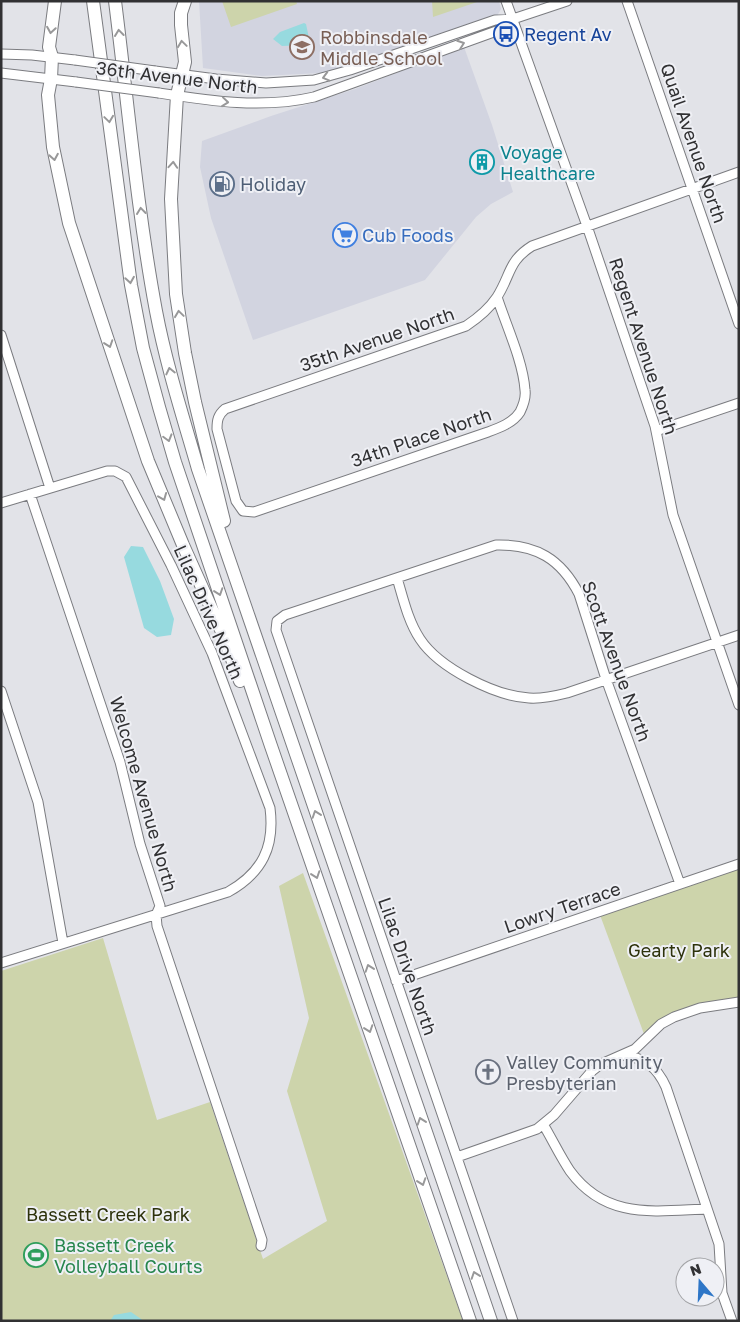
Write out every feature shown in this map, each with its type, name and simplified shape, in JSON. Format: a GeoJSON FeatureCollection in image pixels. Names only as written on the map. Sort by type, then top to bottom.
{"type":"FeatureCollection","features":[{"type":"Feature","properties":{"kind":"highway"},"geometry":{"type":"LineString","coordinates":[[54,1],[49,47],[52,58],[48,95],[55,163],[69,223],[148,461],[222,632],[244,691],[271,746]]}},
{"type":"Feature","properties":{"kind":"highway"},"geometry":{"type":"LineString","coordinates":[[93,1],[128,263],[144,348],[175,462],[470,1321]]}},
{"type":"Feature","properties":{"kind":"highway"},"geometry":{"type":"LineString","coordinates":[[115,1],[146,252],[156,312],[175,391],[198,469],[491,1321]]}},
{"type":"Feature","properties":{"kind":"highway"},"geometry":{"type":"LineString","coordinates":[[182,5],[181,38],[185,62],[177,95],[171,199],[179,314],[194,402],[244,601]]}},
{"type":"Feature","properties":{"kind":"street","name":"Regent Avenue North"},"geometry":{"type":"LineString","coordinates":[[506,1],[587,226],[656,431],[662,452],[667,491],[673,515],[739,704]]}},
{"type":"Feature","properties":{"kind":"street","name":"36th Avenue North"},"geometry":{"type":"LineString","coordinates":[[1,54],[74,60],[266,83],[314,80],[350,70],[494,20],[513,19],[567,1]]}},
{"type":"Feature","properties":{"kind":"street","name":"Quail Avenue North"},"geometry":{"type":"LineString","coordinates":[[628,1],[739,324]]}},
{"type":"Feature","properties":{"kind":"street","name":"36th Avenue North"},"geometry":{"type":"LineString","coordinates":[[1,73],[244,104],[263,104],[314,97],[502,29],[513,19]]}},
{"type":"Feature","properties":{"kind":"street","name":"35th Avenue North"},"geometry":{"type":"LineString","coordinates":[[242,511],[236,501],[217,421],[220,414],[231,406],[466,326],[479,317],[497,297],[509,269],[523,252],[543,241],[739,172]]}},
{"type":"Feature","properties":{"kind":"street","name":"34th Place North"},"geometry":{"type":"LineString","coordinates":[[242,511],[254,512],[264,509],[488,432],[512,421],[519,413],[526,391],[521,368],[497,297]]}},
{"type":"Feature","properties":{"kind":"street"},"geometry":{"type":"LineString","coordinates":[[1,335],[50,488],[1,503]]}},
{"type":"Feature","properties":{"kind":"street"},"geometry":{"type":"LineString","coordinates":[[656,431],[739,404]]}},
{"type":"Feature","properties":{"kind":"street","name":"Lilac Drive North"},"geometry":{"type":"LineString","coordinates":[[50,488],[101,472],[115,471],[122,473],[130,483],[197,618],[219,670],[270,808],[271,833],[264,858],[255,872],[242,884],[228,892],[156,915]]}},
{"type":"Feature","properties":{"kind":"street","name":"Welcome Avenue North"},"geometry":{"type":"LineString","coordinates":[[30,494],[120,762],[140,844],[160,906],[156,915],[156,926],[262,1240],[261,1246]]}},
{"type":"Feature","properties":{"kind":"street","name":"Scott Avenue North"},"geometry":{"type":"LineString","coordinates":[[277,621],[285,616],[496,545],[526,547],[552,559],[563,569],[579,594],[606,679],[680,884]]}},
{"type":"Feature","properties":{"kind":"street"},"geometry":{"type":"LineString","coordinates":[[397,578],[414,628],[424,645],[449,666],[486,687],[512,696],[530,699],[549,698],[567,693],[739,635]]}},
{"type":"Feature","properties":{"kind":"street","name":"Lilac Drive North"},"geometry":{"type":"LineString","coordinates":[[277,621],[276,630],[513,1321]]}},
{"type":"Feature","properties":{"kind":"street"},"geometry":{"type":"LineString","coordinates":[[1,691],[38,802],[63,943]]}},
{"type":"Feature","properties":{"kind":"street","name":"Lowry Terrace"},"geometry":{"type":"LineString","coordinates":[[396,981],[739,864]]}},
{"type":"Feature","properties":{"kind":"street"},"geometry":{"type":"LineString","coordinates":[[1,963],[156,915]]}},
{"type":"Feature","properties":{"kind":"street"},"geometry":{"type":"LineString","coordinates":[[457,1157],[537,1129],[554,1115],[592,1071],[612,1058],[624,1055],[635,1049],[661,1024],[674,1016],[700,1008],[739,1002]]}},
{"type":"Feature","properties":{"kind":"street"},"geometry":{"type":"LineString","coordinates":[[624,1055],[645,1061],[655,1068],[666,1087],[719,1244],[722,1293],[733,1321],[739,1320]]}},
{"type":"Feature","properties":{"kind":"street"},"geometry":{"type":"LineString","coordinates":[[543,1124],[570,1171],[595,1196],[610,1204],[626,1209],[644,1211],[707,1209]]}},
{"type":"Feature","properties":{"kind":"shaded area","name":"Robbinsdale Middle School"},"geometry":{"type":"Polygon","coordinates":[[[199,1],[499,1],[501,9],[497,16],[331,71],[262,76],[203,68],[199,1]]]}},
{"type":"Feature","properties":{"kind":"shaded area"},"geometry":{"type":"Polygon","coordinates":[[[464,47],[492,125],[513,192],[491,204],[476,217],[425,280],[253,340],[211,218],[200,167],[202,141],[355,89],[464,47]]]}},
{"type":"Feature","properties":{"kind":"green space"},"geometry":{"type":"Polygon","coordinates":[[[222,1],[296,1],[297,4],[231,27],[222,1]]]}},
{"type":"Feature","properties":{"kind":"green space"},"geometry":{"type":"Polygon","coordinates":[[[432,1],[480,1],[433,17],[432,1]]]}},
{"type":"Feature","properties":{"kind":"green space","name":"Gearty Park"},"geometry":{"type":"Polygon","coordinates":[[[739,869],[739,998],[713,1001],[688,1007],[664,1018],[644,1034],[600,915],[739,869]]]}},
{"type":"Feature","properties":{"kind":"green space","name":"Bassett Creek Park"},"geometry":{"type":"Polygon","coordinates":[[[303,873],[463,1321],[1,1321],[1,971],[103,938],[157,1120],[210,1102],[263,1259],[327,1221],[287,1091],[309,1018],[279,886],[303,873]]]}},
{"type":"Feature","properties":{"kind":"water"},"geometry":{"type":"Polygon","coordinates":[[[304,23],[306,24],[310,43],[306,45],[282,46],[273,39],[280,32],[304,23]]]}},
{"type":"Feature","properties":{"kind":"water"},"geometry":{"type":"Polygon","coordinates":[[[131,546],[143,547],[160,581],[174,619],[171,635],[157,637],[144,628],[124,557],[131,546]]]}},
{"type":"Feature","properties":{"kind":"water"},"geometry":{"type":"Polygon","coordinates":[[[131,1312],[144,1321],[110,1321],[114,1315],[131,1312]]]}},
{"type":"Feature","properties":{"kind":"place","name":"Regent Av"},"geometry":{"type":"Point","coordinates":[506,34]}},
{"type":"Feature","properties":{"kind":"place","name":"Robbinsdale Middle School"},"geometry":{"type":"Point","coordinates":[302,47]}},
{"type":"Feature","properties":{"kind":"place","name":"Voyage Healthcare"},"geometry":{"type":"Point","coordinates":[482,162]}},
{"type":"Feature","properties":{"kind":"place","name":"Holiday"},"geometry":{"type":"Point","coordinates":[222,184]}},
{"type":"Feature","properties":{"kind":"place","name":"Cub Foods"},"geometry":{"type":"Point","coordinates":[345,235]}},
{"type":"Feature","properties":{"kind":"place","name":"Valley Community Presbyterian"},"geometry":{"type":"Point","coordinates":[488,1072]}},
{"type":"Feature","properties":{"kind":"place","name":"Bassett Creek Volleyball Courts"},"geometry":{"type":"Point","coordinates":[36,1255]}}]}
